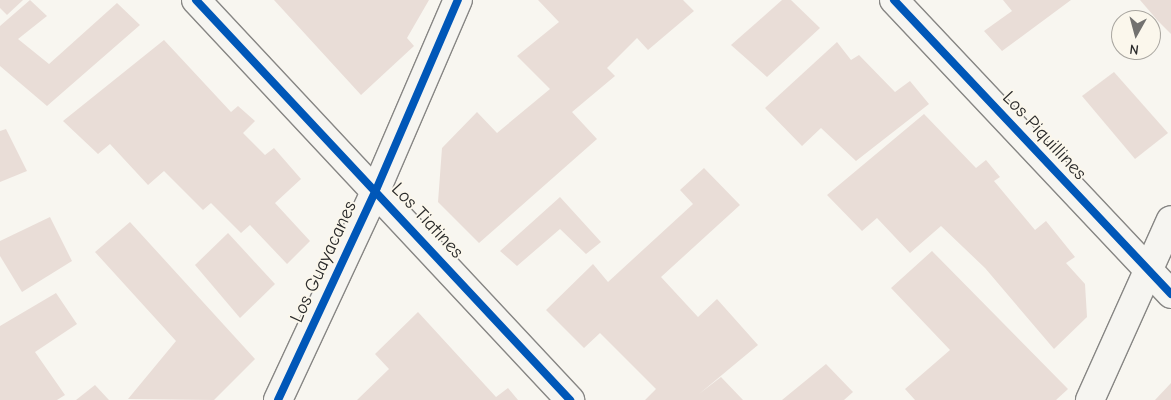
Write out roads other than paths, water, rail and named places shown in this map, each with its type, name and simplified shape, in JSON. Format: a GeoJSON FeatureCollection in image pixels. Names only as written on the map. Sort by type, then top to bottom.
{"type":"FeatureCollection","features":[{"type":"Feature","properties":{"kind":"street","name":"Los Tiatines"},"geometry":{"type":"LineString","coordinates":[[196,0],[376,190],[570,400]]}},
{"type":"Feature","properties":{"kind":"street","name":"Los Guayacanes"},"geometry":{"type":"LineString","coordinates":[[278,400],[376,190],[458,0]]}},
{"type":"Feature","properties":{"kind":"street","name":"Los Piquillines"},"geometry":{"type":"LineString","coordinates":[[894,0],[1171,294]]}},
{"type":"Feature","properties":{"kind":"street"},"geometry":{"type":"LineString","coordinates":[[1090,400],[1171,220]]}}]}
